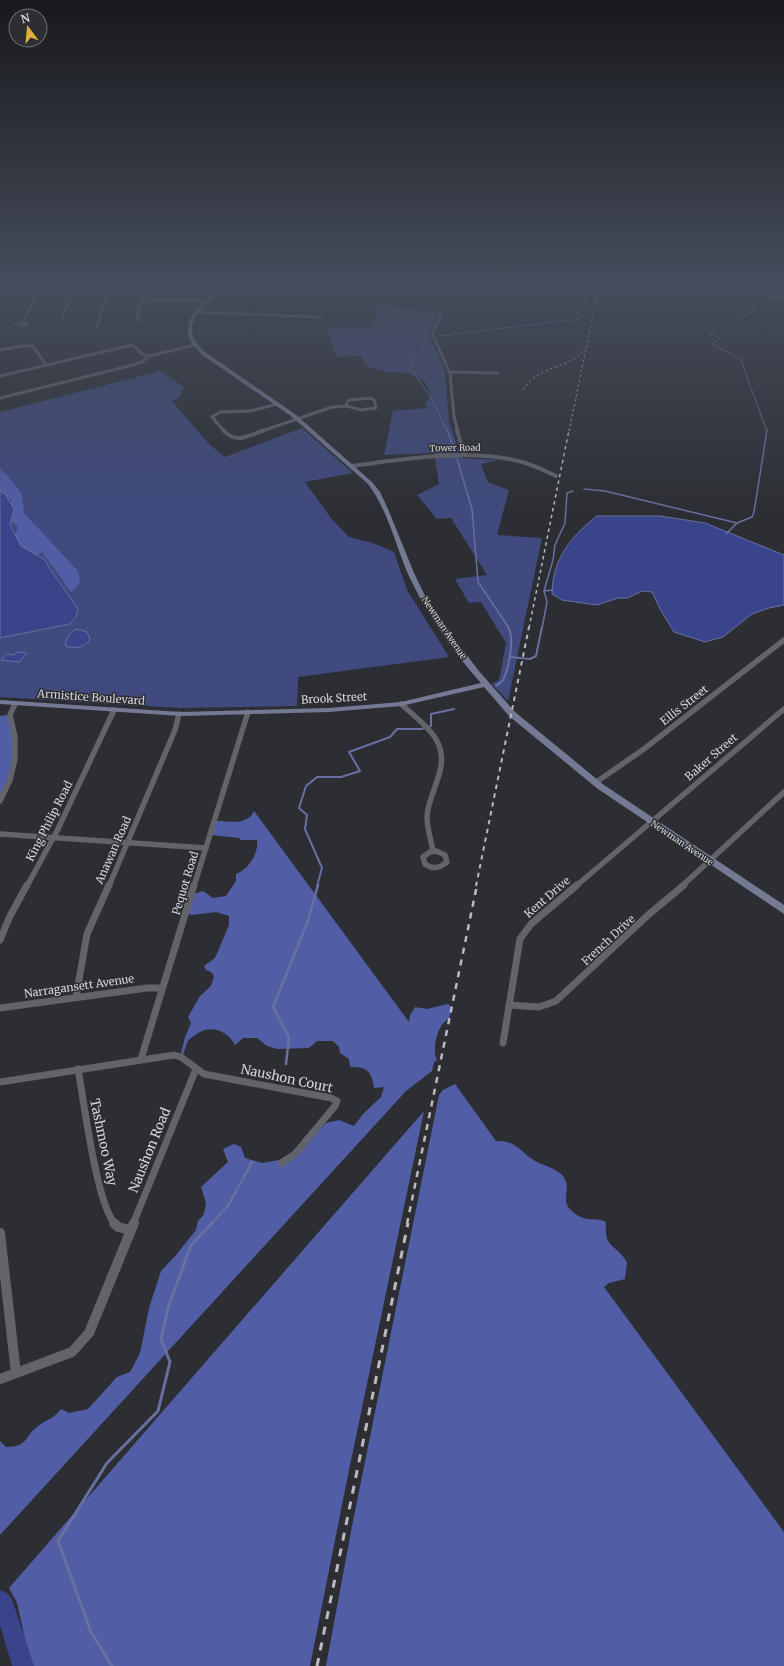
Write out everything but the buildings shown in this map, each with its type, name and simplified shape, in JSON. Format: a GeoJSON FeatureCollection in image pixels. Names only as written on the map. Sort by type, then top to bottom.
{"type":"FeatureCollection","features":[{"type":"Feature","properties":{"kind":"main road","name":"Newman Avenue"},"geometry":{"type":"LineString","coordinates":[[210,358],[296,418],[352,466],[377,492],[410,573],[427,606],[453,643],[512,714],[595,783],[710,862],[784,910]]}},
{"type":"Feature","properties":{"kind":"main road","name":"Brook Street"},"geometry":{"type":"LineString","coordinates":[[180,714],[330,710],[401,704],[486,684]]}},
{"type":"Feature","properties":{"kind":"main road","name":"Armistice Boulevard"},"geometry":{"type":"LineString","coordinates":[[0,702],[180,714]]}},
{"type":"Feature","properties":{"kind":"street"},"geometry":{"type":"LineString","coordinates":[[41,358],[46,365]]}},
{"type":"Feature","properties":{"kind":"street"},"geometry":{"type":"LineString","coordinates":[[0,376],[76,358]]}},
{"type":"Feature","properties":{"kind":"street"},"geometry":{"type":"LineString","coordinates":[[0,398],[142,362],[147,358]]}},
{"type":"Feature","properties":{"kind":"street"},"geometry":{"type":"LineString","coordinates":[[443,358],[450,372],[454,417],[464,455]]}},
{"type":"Feature","properties":{"kind":"street"},"geometry":{"type":"LineString","coordinates":[[450,372],[498,373]]}},
{"type":"Feature","properties":{"kind":"street"},"geometry":{"type":"LineString","coordinates":[[278,404],[250,411],[220,412],[214,414],[212,417],[229,437],[238,439],[296,418],[332,408],[346,406],[361,410],[376,408],[371,398],[351,399],[348,401],[346,406]]}},
{"type":"Feature","properties":{"kind":"street","name":"Tower Road"},"geometry":{"type":"LineString","coordinates":[[352,466],[400,459],[464,455],[505,458],[556,476]]}},
{"type":"Feature","properties":{"kind":"street","name":"Ellis Street"},"geometry":{"type":"LineString","coordinates":[[595,783],[644,749],[784,640]]}},
{"type":"Feature","properties":{"kind":"street"},"geometry":{"type":"LineString","coordinates":[[0,801],[11,780],[16,760],[17,741],[10,715],[15,704]]}},
{"type":"Feature","properties":{"kind":"street"},"geometry":{"type":"LineString","coordinates":[[401,704],[428,730],[441,746],[443,759],[427,817],[433,851]]}},
{"type":"Feature","properties":{"kind":"street","name":"Baker Street"},"geometry":{"type":"LineString","coordinates":[[651,821],[784,709]]}},
{"type":"Feature","properties":{"kind":"street","name":"King Philip Road"},"geometry":{"type":"LineString","coordinates":[[0,940],[10,916],[53,838],[114,710]]}},
{"type":"Feature","properties":{"kind":"street","name":"Pequot Road"},"geometry":{"type":"LineString","coordinates":[[141,1059],[248,712]]}},
{"type":"Feature","properties":{"kind":"street","name":"Anawan Road"},"geometry":{"type":"LineString","coordinates":[[76,997],[78,978],[87,934],[128,843],[175,730],[180,714]]}},
{"type":"Feature","properties":{"kind":"street","name":"French Drive"},"geometry":{"type":"LineString","coordinates":[[509,1005],[537,1008],[548,1006],[556,1001],[647,916],[710,862],[784,792]]}},
{"type":"Feature","properties":{"kind":"street","name":"Kent Drive"},"geometry":{"type":"LineString","coordinates":[[503,1043],[520,939],[531,924],[651,821]]}},
{"type":"Feature","properties":{"kind":"street"},"geometry":{"type":"LineString","coordinates":[[0,834],[206,848]]}},
{"type":"Feature","properties":{"kind":"street","name":"Narragansett Avenue"},"geometry":{"type":"LineString","coordinates":[[0,1008],[147,988],[162,988]]}},
{"type":"Feature","properties":{"kind":"street"},"geometry":{"type":"LineString","coordinates":[[0,1082],[174,1055],[181,1057],[196,1070]]}},
{"type":"Feature","properties":{"kind":"street","name":"Tashmoo Way"},"geometry":{"type":"LineString","coordinates":[[78,1069],[95,1164],[106,1206],[111,1219],[118,1227],[130,1230]]}},
{"type":"Feature","properties":{"kind":"street","name":"Naushon Court"},"geometry":{"type":"LineString","coordinates":[[196,1070],[204,1074],[280,1087],[331,1098],[337,1101],[331,1112],[295,1154],[282,1163]]}},
{"type":"Feature","properties":{"kind":"street","name":"Naushon Road"},"geometry":{"type":"LineString","coordinates":[[0,1379],[72,1352],[89,1334],[196,1070]]}},
{"type":"Feature","properties":{"kind":"street"},"geometry":{"type":"LineString","coordinates":[[0,1233],[16,1373]]}},
{"type":"Feature","properties":{"kind":"shaded area"},"geometry":{"type":"Polygon","coordinates":[[[362,358],[439,358],[445,370],[449,423],[462,458],[498,460],[481,464],[488,482],[509,490],[497,535],[542,538],[508,701],[492,684],[499,680],[506,643],[481,602],[469,603],[455,579],[487,575],[451,518],[437,519],[417,495],[439,484],[434,453],[384,455],[393,411],[427,408],[425,403],[430,398],[431,394],[425,382],[419,378],[407,373],[387,372],[366,366],[362,358]]]}},
{"type":"Feature","properties":{"kind":"shaded area"},"geometry":{"type":"Polygon","coordinates":[[[161,371],[184,387],[179,398],[172,401],[210,445],[225,457],[302,428],[353,473],[305,482],[331,518],[349,537],[373,543],[394,552],[407,590],[449,657],[298,677],[297,706],[180,708],[0,697],[0,638],[70,624],[78,609],[45,560],[27,551],[10,525],[14,509],[0,491],[0,412],[161,371]]]}},
{"type":"Feature","properties":{"kind":"shaded area"},"geometry":{"type":"Polygon","coordinates":[[[0,468],[22,494],[24,513],[78,571],[80,582],[71,592],[42,552],[30,559],[20,561],[13,535],[18,526],[12,522],[11,498],[5,500],[0,506],[0,468]]]}},
{"type":"Feature","properties":{"kind":"shaded area"},"geometry":{"type":"Polygon","coordinates":[[[0,491],[6,495],[14,509],[10,525],[21,546],[45,560],[78,609],[76,617],[70,624],[0,638],[0,491]]]}},
{"type":"Feature","properties":{"kind":"shaded area"},"geometry":{"type":"Polygon","coordinates":[[[597,516],[660,516],[705,523],[784,555],[784,605],[752,614],[723,637],[705,642],[674,632],[652,592],[642,591],[628,598],[618,598],[597,605],[562,600],[552,594],[555,570],[559,560],[571,541],[597,516]]]}},
{"type":"Feature","properties":{"kind":"shaded area"},"geometry":{"type":"Polygon","coordinates":[[[76,629],[87,632],[90,639],[80,647],[66,646],[65,643],[69,635],[76,629]]]}},
{"type":"Feature","properties":{"kind":"shaded area"},"geometry":{"type":"Polygon","coordinates":[[[17,652],[27,653],[19,662],[1,660],[6,654],[14,655],[17,652]]]}},
{"type":"Feature","properties":{"kind":"shaded area"},"geometry":{"type":"Polygon","coordinates":[[[8,715],[16,755],[0,803],[0,716],[8,715]]]}},
{"type":"Feature","properties":{"kind":"shaded area"},"geometry":{"type":"Polygon","coordinates":[[[254,811],[409,1022],[410,1015],[415,1007],[427,1009],[448,1004],[452,1008],[449,1019],[438,1032],[435,1045],[437,1060],[434,1062],[432,1071],[406,1091],[0,1535],[0,1441],[6,1447],[19,1445],[23,1443],[41,1424],[53,1417],[61,1409],[69,1413],[88,1409],[117,1377],[130,1372],[140,1353],[149,1308],[161,1271],[196,1230],[198,1221],[204,1214],[206,1203],[201,1187],[228,1162],[223,1149],[234,1144],[241,1147],[245,1158],[262,1163],[279,1160],[288,1163],[326,1123],[339,1120],[354,1126],[363,1114],[381,1097],[384,1087],[374,1088],[372,1078],[368,1071],[361,1068],[350,1067],[349,1059],[340,1053],[339,1047],[333,1041],[317,1041],[309,1048],[277,1049],[267,1046],[257,1038],[243,1038],[235,1045],[223,1032],[212,1029],[201,1032],[189,1040],[180,1058],[185,1037],[191,1023],[188,1017],[200,996],[211,986],[214,976],[211,972],[206,970],[204,966],[215,958],[229,925],[229,916],[216,912],[192,915],[186,913],[191,895],[203,891],[213,898],[226,896],[236,881],[236,874],[245,869],[252,860],[256,851],[257,840],[241,840],[239,838],[212,835],[216,821],[243,821],[251,816],[254,811]]]}},
{"type":"Feature","properties":{"kind":"shaded area"},"geometry":{"type":"Polygon","coordinates":[[[455,1084],[496,1141],[503,1141],[514,1145],[532,1159],[554,1169],[565,1178],[567,1186],[566,1201],[572,1211],[585,1219],[601,1220],[606,1222],[608,1241],[627,1262],[625,1279],[609,1283],[604,1287],[784,1532],[784,1666],[326,1666],[352,1526],[439,1095],[443,1090],[455,1084]]]}},
{"type":"Feature","properties":{"kind":"shaded area"},"geometry":{"type":"Polygon","coordinates":[[[424,1111],[348,1475],[310,1666],[31,1666],[17,1603],[9,1588],[424,1111]]]}},
{"type":"Feature","properties":{"kind":"waterway"},"geometry":{"type":"LineString","coordinates":[[416,358],[410,368],[431,397],[447,431]]}},
{"type":"Feature","properties":{"kind":"waterway"},"geometry":{"type":"LineString","coordinates":[[739,358],[741,359],[750,386]]}},
{"type":"Feature","properties":{"kind":"waterway"},"geometry":{"type":"LineString","coordinates":[[751,388],[767,431]]}},
{"type":"Feature","properties":{"kind":"waterway"},"geometry":{"type":"LineString","coordinates":[[447,430],[455,451]]}},
{"type":"Feature","properties":{"kind":"waterway"},"geometry":{"type":"LineString","coordinates":[[737,523],[752,517],[754,512],[767,431]]}},
{"type":"Feature","properties":{"kind":"waterway"},"geometry":{"type":"LineString","coordinates":[[457,459],[472,509],[478,582],[509,628]]}},
{"type":"Feature","properties":{"kind":"waterway"},"geometry":{"type":"LineString","coordinates":[[584,489],[605,491],[737,523]]}},
{"type":"Feature","properties":{"kind":"waterway"},"geometry":{"type":"LineString","coordinates":[[544,591],[553,560],[555,545],[565,523],[567,493],[573,491]]}},
{"type":"Feature","properties":{"kind":"waterway"},"geometry":{"type":"LineString","coordinates":[[726,534],[737,523]]}},
{"type":"Feature","properties":{"kind":"waterway"},"geometry":{"type":"LineString","coordinates":[[544,591],[553,590]]}},
{"type":"Feature","properties":{"kind":"waterway"},"geometry":{"type":"LineString","coordinates":[[542,628],[547,602],[544,591]]}},
{"type":"Feature","properties":{"kind":"waterway"},"geometry":{"type":"LineString","coordinates":[[496,686],[502,682],[509,661],[511,638],[508,627]]}},
{"type":"Feature","properties":{"kind":"waterway"},"geometry":{"type":"LineString","coordinates":[[510,657],[530,659],[536,656],[542,627]]}},
{"type":"Feature","properties":{"kind":"waterway"},"geometry":{"type":"LineString","coordinates":[[317,886],[322,868],[305,829],[307,815],[299,808],[306,786],[317,777],[341,777],[360,771],[349,752],[390,737],[397,729],[421,729],[431,726],[431,714],[454,709]]}},
{"type":"Feature","properties":{"kind":"waterway"},"geometry":{"type":"LineString","coordinates":[[286,1064],[289,1037],[273,1007],[308,921],[318,885]]}},
{"type":"Feature","properties":{"kind":"waterway"},"geometry":{"type":"LineString","coordinates":[[211,1224],[228,1206],[252,1162]]}},
{"type":"Feature","properties":{"kind":"waterway"},"geometry":{"type":"LineString","coordinates":[[112,1666],[91,1632],[58,1541],[107,1463],[158,1411],[170,1362],[161,1339],[169,1305],[191,1245],[212,1223]]}},
{"type":"Feature","properties":{"kind":"waterway"},"geometry":{"type":"LineString","coordinates":[[0,1600],[5,1606],[23,1666]]}},
{"type":"Feature","properties":{"kind":"railway"},"geometry":{"type":"LineString","coordinates":[[523,390],[529,382],[544,371],[575,358]]}},
{"type":"Feature","properties":{"kind":"railway"},"geometry":{"type":"LineString","coordinates":[[569,431],[584,358]]}},
{"type":"Feature","properties":{"kind":"railway"},"geometry":{"type":"LineString","coordinates":[[529,628],[569,430]]}},
{"type":"Feature","properties":{"kind":"railway"},"geometry":{"type":"LineString","coordinates":[[476,886],[529,627]]}},
{"type":"Feature","properties":{"kind":"railway"},"geometry":{"type":"LineString","coordinates":[[407,1224],[477,885]]}},
{"type":"Feature","properties":{"kind":"railway"},"geometry":{"type":"LineString","coordinates":[[317,1666],[408,1223]]}}]}
